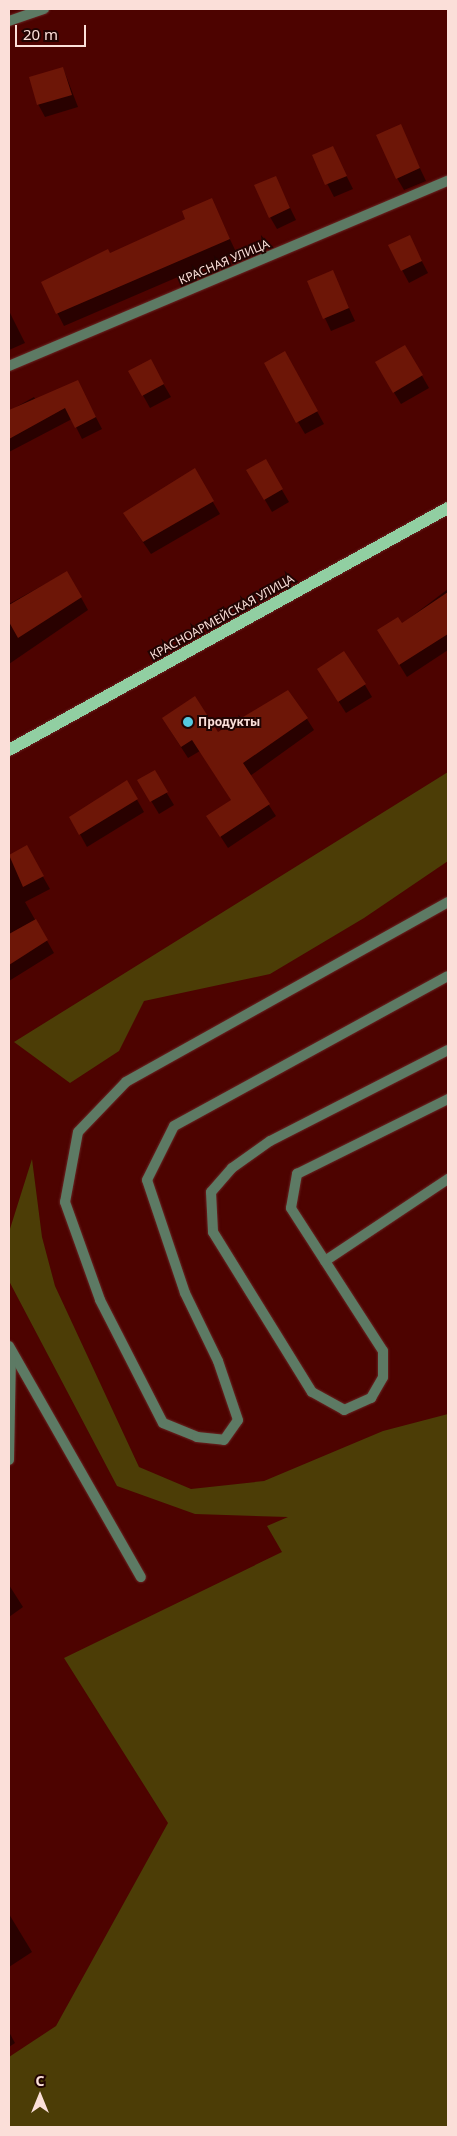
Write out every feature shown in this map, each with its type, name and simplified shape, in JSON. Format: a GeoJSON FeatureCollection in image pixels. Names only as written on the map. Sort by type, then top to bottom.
{"type":"FeatureCollection","features":[{"type":"Feature","properties":{"kind":"main road","name":"КРАСНОАРМЕЙСКАЯ УЛИЦА"},"geometry":{"type":"LineString","coordinates":[[9,750],[448,508]]}},
{"type":"Feature","properties":{"kind":"street"},"geometry":{"type":"LineString","coordinates":[[9,20],[44,9]]}},
{"type":"Feature","properties":{"kind":"street","name":"КРАСНАЯ УЛИЦА"},"geometry":{"type":"LineString","coordinates":[[9,366],[448,181]]}},
{"type":"Feature","properties":{"kind":"street"},"geometry":{"type":"LineString","coordinates":[[448,902],[126,1082],[78,1132],[65,1202],[100,1300],[162,1423],[197,1437],[224,1440],[238,1420],[218,1361],[185,1293],[147,1180],[174,1126],[448,976]]}},
{"type":"Feature","properties":{"kind":"street"},"geometry":{"type":"LineString","coordinates":[[448,1050],[270,1141],[232,1168],[212,1192],[213,1232],[312,1392],[344,1410],[371,1398],[383,1377],[382,1351],[290,1208],[297,1174],[448,1099]]}},
{"type":"Feature","properties":{"kind":"street"},"geometry":{"type":"LineString","coordinates":[[325,1261],[448,1179]]}},
{"type":"Feature","properties":{"kind":"street"},"geometry":{"type":"LineString","coordinates":[[9,1460],[10,1348]]}},
{"type":"Feature","properties":{"kind":"street"},"geometry":{"type":"LineString","coordinates":[[10,1348],[141,1577]]}},
{"type":"Feature","properties":{"kind":"shaded area"},"geometry":{"type":"Polygon","coordinates":[[[448,772],[448,861],[364,918],[270,974],[144,1001],[119,1051],[70,1083],[14,1042],[448,772]]]}},
{"type":"Feature","properties":{"kind":"shaded area"},"geometry":{"type":"Polygon","coordinates":[[[32,1159],[42,1237],[55,1286],[139,1467],[191,1489],[264,1481],[383,1431],[448,1414],[448,2127],[9,2127],[9,2057],[56,2026],[168,1823],[64,1658],[282,1552],[267,1526],[288,1517],[195,1514],[117,1486],[9,1281],[9,1232],[32,1159]]]}},
{"type":"Feature","properties":{"kind":"building"},"geometry":{"type":"Polygon","coordinates":[[[63,67],[72,95],[37,105],[29,77],[63,67]]]}},
{"type":"Feature","properties":{"kind":"building"},"geometry":{"type":"Polygon","coordinates":[[[401,124],[420,168],[396,179],[376,135],[401,124]]]}},
{"type":"Feature","properties":{"kind":"building"},"geometry":{"type":"Polygon","coordinates":[[[333,146],[347,176],[325,185],[312,155],[333,146]]]}},
{"type":"Feature","properties":{"kind":"building"},"geometry":{"type":"Polygon","coordinates":[[[276,176],[290,208],[269,218],[254,185],[276,176]]]}},
{"type":"Feature","properties":{"kind":"building"},"geometry":{"type":"Polygon","coordinates":[[[212,198],[230,239],[56,314],[41,282],[108,249],[110,253],[185,219],[182,211],[212,198]]]}},
{"type":"Feature","properties":{"kind":"building"},"geometry":{"type":"Polygon","coordinates":[[[410,235],[422,261],[401,271],[388,245],[410,235]]]}},
{"type":"Feature","properties":{"kind":"building"},"geometry":{"type":"Polygon","coordinates":[[[333,270],[349,308],[323,319],[307,281],[333,270]]]}},
{"type":"Feature","properties":{"kind":"building"},"geometry":{"type":"Polygon","coordinates":[[[405,345],[423,375],[393,393],[375,362],[405,345]]]}},
{"type":"Feature","properties":{"kind":"building"},"geometry":{"type":"Polygon","coordinates":[[[285,351],[318,411],[296,423],[264,363],[285,351]]]}},
{"type":"Feature","properties":{"kind":"building"},"geometry":{"type":"Polygon","coordinates":[[[151,359],[164,384],[142,396],[128,371],[151,359]]]}},
{"type":"Feature","properties":{"kind":"building"},"geometry":{"type":"Polygon","coordinates":[[[78,380],[96,417],[75,428],[65,408],[9,439],[9,410],[78,380]]]}},
{"type":"Feature","properties":{"kind":"building"},"geometry":{"type":"Polygon","coordinates":[[[266,459],[283,489],[264,500],[246,470],[266,459]]]}},
{"type":"Feature","properties":{"kind":"building"},"geometry":{"type":"Polygon","coordinates":[[[195,468],[214,501],[143,542],[123,513],[195,468]]]}},
{"type":"Feature","properties":{"kind":"building"},"geometry":{"type":"Polygon","coordinates":[[[67,571],[82,597],[18,638],[9,622],[9,605],[67,571]]]}},
{"type":"Feature","properties":{"kind":"building"},"geometry":{"type":"Polygon","coordinates":[[[448,592],[448,634],[399,665],[377,630],[398,617],[402,623],[448,592]]]}},
{"type":"Feature","properties":{"kind":"building"},"geometry":{"type":"Polygon","coordinates":[[[344,651],[366,684],[338,702],[317,669],[344,651]]]}},
{"type":"Feature","properties":{"kind":"building"},"geometry":{"type":"Polygon","coordinates":[[[288,690],[308,718],[243,763],[270,804],[220,837],[206,816],[231,800],[192,740],[181,747],[162,718],[195,696],[218,732],[288,690]]]}},
{"type":"Feature","properties":{"kind":"building"},"geometry":{"type":"Polygon","coordinates":[[[155,770],[168,792],[150,802],[137,780],[155,770]]]}},
{"type":"Feature","properties":{"kind":"building"},"geometry":{"type":"Polygon","coordinates":[[[127,780],[138,799],[79,835],[69,817],[127,780]]]}},
{"type":"Feature","properties":{"kind":"building"},"geometry":{"type":"Polygon","coordinates":[[[27,845],[44,876],[23,887],[9,855],[27,845]]]}},
{"type":"Feature","properties":{"kind":"building"},"geometry":{"type":"Polygon","coordinates":[[[36,919],[48,940],[9,965],[9,934],[36,919]]]}},
{"type":"Feature","properties":{"kind":"place","name":"Продукты"},"geometry":{"type":"Point","coordinates":[188,722]}}]}
